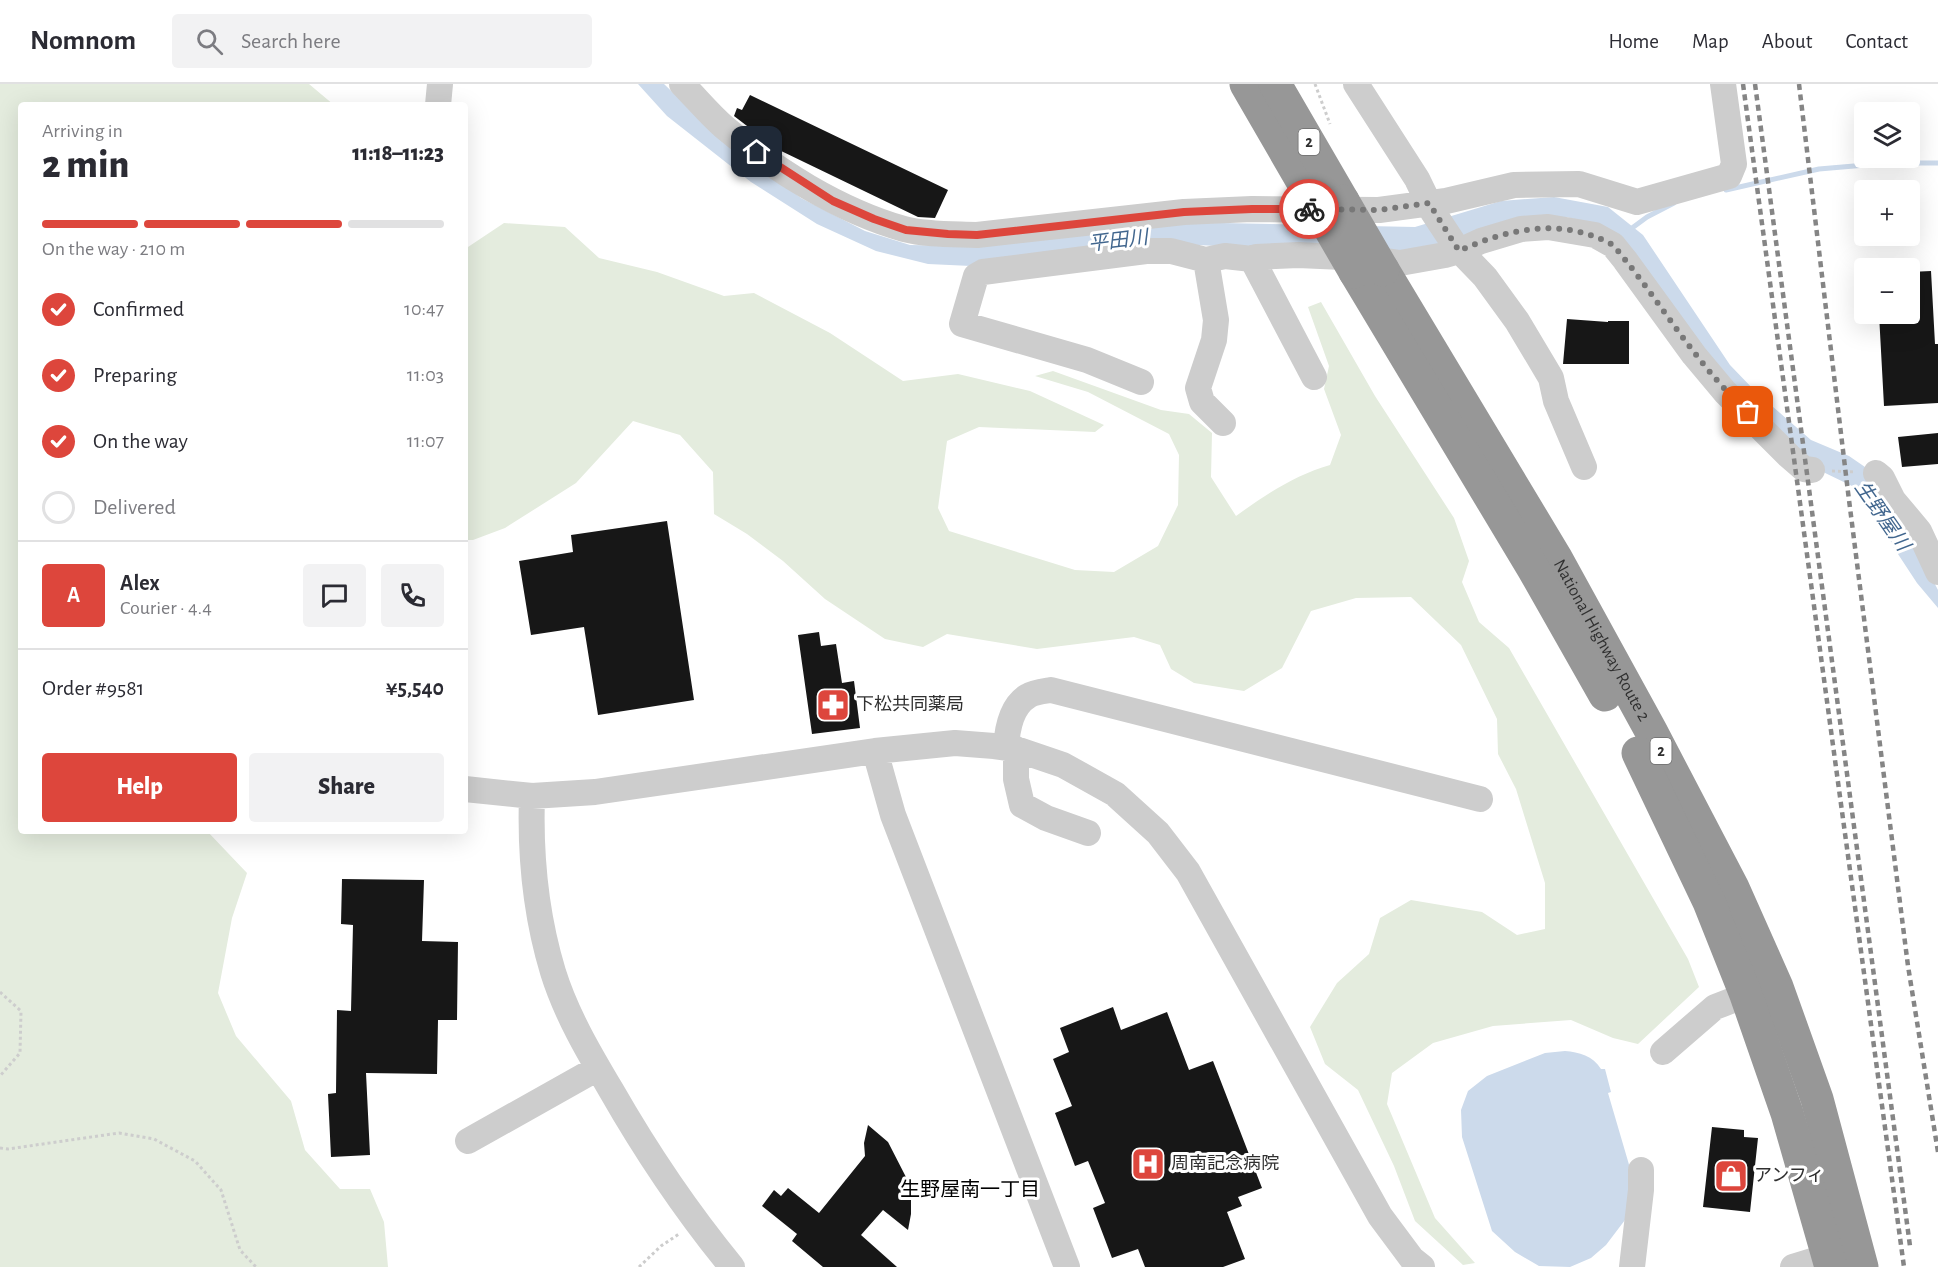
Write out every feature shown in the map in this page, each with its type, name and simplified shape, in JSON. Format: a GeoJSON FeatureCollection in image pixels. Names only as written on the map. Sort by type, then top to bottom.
{"type":"FeatureCollection","features":[{"type":"Feature","properties":{"kind":"highway","name":"National Highway Route 2"},"geometry":{"type":"LineString","coordinates":[[1246,84],[1327,199],[1633,743],[1709,902],[1746,995],[1787,1113],[1845,1259]]}},
{"type":"Feature","properties":{"kind":"highway","name":"National Highway Route 2"},"geometry":{"type":"LineString","coordinates":[[1275,84],[1327,199]]}},
{"type":"Feature","properties":{"kind":"highway","name":"National Highway Route 2"},"geometry":{"type":"LineString","coordinates":[[1369,271],[1556,558],[1651,731],[1732,888],[1777,987],[1817,1099],[1845,1259]]}},
{"type":"Feature","properties":{"kind":"street"},"geometry":{"type":"LineString","coordinates":[[438,102],[440,84]]}},
{"type":"Feature","properties":{"kind":"street"},"geometry":{"type":"LineString","coordinates":[[682,84],[724,126],[774,164],[833,201],[906,230],[978,237],[1184,212],[1252,209],[1379,210],[1431,207],[1446,201],[1514,185],[1579,184],[1637,202],[1729,176],[1734,164],[1723,84]]}},
{"type":"Feature","properties":{"kind":"street"},"geometry":{"type":"LineString","coordinates":[[1356,84],[1417,178],[1431,207],[1458,249],[1485,277],[1517,321],[1551,378],[1556,401],[1584,467]]}},
{"type":"Feature","properties":{"kind":"street"},"geometry":{"type":"LineString","coordinates":[[1141,382],[1087,360],[962,324],[976,276],[983,269],[1146,251],[1172,251],[1206,260],[1225,256],[1252,259],[1298,255],[1366,258],[1400,263],[1458,249],[1521,229],[1548,227],[1595,235],[1613,245],[1694,356],[1725,392],[1789,456],[1804,469],[1812,470]]}},
{"type":"Feature","properties":{"kind":"street"},"geometry":{"type":"LineString","coordinates":[[978,237],[983,269]]}},
{"type":"Feature","properties":{"kind":"street"},"geometry":{"type":"LineString","coordinates":[[1252,259],[1314,377]]}},
{"type":"Feature","properties":{"kind":"street"},"geometry":{"type":"LineString","coordinates":[[1206,260],[1215,320],[1214,340],[1198,388],[1202,402],[1223,423]]}},
{"type":"Feature","properties":{"kind":"street"},"geometry":{"type":"LineString","coordinates":[[1876,473],[1882,478],[1893,500],[1919,531],[1938,572]]}},
{"type":"Feature","properties":{"kind":"street"},"geometry":{"type":"LineString","coordinates":[[1088,833],[1046,818],[1022,805],[1007,733],[1015,709],[1028,695],[1052,690],[1480,798]]}},
{"type":"Feature","properties":{"kind":"street"},"geometry":{"type":"LineString","coordinates":[[468,789],[532,796],[595,792],[875,751],[955,743],[1011,749],[1063,765],[1115,794],[1158,833],[1188,872],[1380,1216],[1412,1259],[1422,1267]]}},
{"type":"Feature","properties":{"kind":"street"},"geometry":{"type":"LineString","coordinates":[[875,751],[897,826],[1067,1267]]}},
{"type":"Feature","properties":{"kind":"street"},"geometry":{"type":"LineString","coordinates":[[532,796],[531,822],[538,904],[553,972],[573,1023],[645,1148],[696,1223],[732,1267]]}},
{"type":"Feature","properties":{"kind":"street"},"geometry":{"type":"LineString","coordinates":[[1664,1052],[1715,1006],[1746,995]]}},
{"type":"Feature","properties":{"kind":"street"},"geometry":{"type":"LineString","coordinates":[[468,1141],[598,1068]]}},
{"type":"Feature","properties":{"kind":"street"},"geometry":{"type":"LineString","coordinates":[[1632,1267],[1641,1190],[1641,1170]]}},
{"type":"Feature","properties":{"kind":"street"},"geometry":{"type":"LineString","coordinates":[[1793,1267],[1845,1259]]}},
{"type":"Feature","properties":{"kind":"path"},"geometry":{"type":"LineString","coordinates":[[1812,470],[1876,473]]}},
{"type":"Feature","properties":{"kind":"path"},"geometry":{"type":"LineString","coordinates":[[0,992],[21,1011],[20,1053],[0,1076]]}},
{"type":"Feature","properties":{"kind":"path"},"geometry":{"type":"LineString","coordinates":[[0,1148],[8,1149],[118,1133],[154,1139],[195,1161],[221,1190],[240,1250],[256,1267]]}},
{"type":"Feature","properties":{"kind":"path"},"geometry":{"type":"LineString","coordinates":[[639,1267],[661,1246],[696,1223]]}},
{"type":"Feature","properties":{"kind":"shaded area"},"geometry":{"type":"Polygon","coordinates":[[[0,84],[309,84],[330,102],[18,102],[18,834],[210,834],[247,873],[232,918],[218,993],[236,1036],[291,1101],[305,1150],[340,1189],[370,1189],[384,1222],[388,1267],[0,1267],[0,84]]]}},
{"type":"Feature","properties":{"kind":"shaded area"},"geometry":{"type":"Polygon","coordinates":[[[504,223],[565,227],[599,258],[657,272],[724,296],[754,293],[830,333],[903,381],[958,374],[1030,391],[1104,425],[1095,432],[979,427],[947,441],[938,508],[949,531],[1075,570],[1114,572],[1158,546],[1178,505],[1179,455],[1169,434],[1088,392],[1035,376],[1053,371],[1161,410],[1189,414],[1212,433],[1211,477],[1236,516],[1281,486],[1330,465],[1341,435],[1324,389],[1329,366],[1308,307],[1321,302],[1375,396],[1454,518],[1469,561],[1462,582],[1479,622],[1509,648],[1688,959],[1699,987],[1638,1044],[1613,1038],[1571,1020],[1493,1026],[1433,1043],[1392,1073],[1387,1104],[1435,1218],[1475,1263],[1463,1265],[1415,1221],[1394,1166],[1358,1090],[1325,1064],[1310,1027],[1337,983],[1369,954],[1380,918],[1411,900],[1482,912],[1517,935],[1545,929],[1545,883],[1516,789],[1498,754],[1497,719],[1461,645],[1411,597],[1356,598],[1311,611],[1282,668],[1244,691],[1194,683],[1171,669],[1160,645],[1134,637],[1037,649],[947,634],[923,647],[885,639],[825,599],[783,561],[747,534],[714,514],[713,472],[680,435],[633,421],[576,483],[505,528],[468,540],[468,247],[504,223]]]}},
{"type":"Feature","properties":{"kind":"water"},"geometry":{"type":"Polygon","coordinates":[[[638,84],[664,84],[714,132],[801,198],[865,231],[910,245],[960,246],[1127,224],[1222,223],[1415,227],[1501,201],[1554,197],[1608,207],[1643,235],[1730,365],[1756,392],[1811,440],[1849,456],[1865,467],[1884,506],[1912,540],[1938,590],[1938,608],[1917,583],[1894,548],[1876,511],[1852,486],[1821,471],[1754,411],[1602,226],[1566,217],[1515,223],[1422,250],[1292,250],[1161,243],[971,266],[928,264],[876,251],[817,224],[751,182],[667,116],[638,84]]]}},
{"type":"Feature","properties":{"kind":"water"},"geometry":{"type":"Polygon","coordinates":[[[1565,1051],[1585,1056],[1601,1069],[1605,1069],[1611,1092],[1608,1093],[1630,1168],[1628,1216],[1606,1245],[1591,1258],[1570,1267],[1539,1266],[1515,1252],[1492,1231],[1462,1137],[1461,1110],[1468,1091],[1487,1076],[1545,1053],[1565,1051]]]}},
{"type":"Feature","properties":{"kind":"building"},"geometry":{"type":"Polygon","coordinates":[[[750,95],[948,190],[935,218],[918,217],[777,149],[734,116],[737,108],[742,110],[750,95]]]}},
{"type":"Feature","properties":{"kind":"building"},"geometry":{"type":"Polygon","coordinates":[[[1931,271],[1935,344],[1938,344],[1938,403],[1884,406],[1880,324],[1920,324],[1920,272],[1931,271]]]}},
{"type":"Feature","properties":{"kind":"building"},"geometry":{"type":"Polygon","coordinates":[[[1567,319],[1629,321],[1629,364],[1563,364],[1567,319]]]}},
{"type":"Feature","properties":{"kind":"building"},"geometry":{"type":"Polygon","coordinates":[[[1938,433],[1938,464],[1902,467],[1898,437],[1938,433]]]}},
{"type":"Feature","properties":{"kind":"building"},"geometry":{"type":"Polygon","coordinates":[[[667,521],[694,700],[598,715],[584,627],[531,635],[519,561],[573,552],[571,535],[667,521]]]}},
{"type":"Feature","properties":{"kind":"building","name":"下松共同薬局"},"geometry":{"type":"Polygon","coordinates":[[[819,632],[821,646],[836,644],[842,683],[854,681],[860,728],[812,734],[798,635],[819,632]]]}},
{"type":"Feature","properties":{"kind":"building"},"geometry":{"type":"Polygon","coordinates":[[[342,879],[424,880],[422,941],[458,942],[457,1020],[438,1020],[437,1074],[366,1073],[370,1155],[331,1157],[328,1094],[336,1093],[337,1010],[351,1011],[353,925],[341,924],[342,879]]]}},
{"type":"Feature","properties":{"kind":"building"},"geometry":{"type":"Polygon","coordinates":[[[1113,1007],[1121,1030],[1167,1012],[1189,1070],[1213,1061],[1262,1188],[1238,1197],[1242,1206],[1227,1212],[1245,1259],[1223,1267],[1145,1267],[1138,1249],[1112,1258],[1093,1208],[1105,1203],[1088,1161],[1075,1166],[1055,1113],[1072,1106],[1053,1059],[1069,1052],[1060,1028],[1113,1007]]]}},
{"type":"Feature","properties":{"kind":"building"},"geometry":{"type":"Polygon","coordinates":[[[868,1125],[888,1142],[908,1181],[911,1194],[911,1214],[908,1230],[883,1210],[861,1235],[897,1267],[823,1267],[792,1241],[797,1234],[762,1206],[774,1190],[781,1196],[788,1188],[819,1213],[865,1156],[864,1143],[868,1125]]]}},
{"type":"Feature","properties":{"kind":"building"},"geometry":{"type":"Polygon","coordinates":[[[1712,1127],[1744,1130],[1744,1137],[1758,1138],[1750,1212],[1703,1207],[1712,1127]]]}},
{"type":"Feature","properties":{"kind":"waterway"},"geometry":{"type":"LineString","coordinates":[[1726,190],[1819,169],[1889,163],[1938,163]]}},
{"type":"Feature","properties":{"kind":"waterway"},"geometry":{"type":"LineString","coordinates":[[1628,231],[1647,217],[1674,203]]}},
{"type":"Feature","properties":{"kind":"railway"},"geometry":{"type":"LineString","coordinates":[[1743,84],[1904,1267]]}},
{"type":"Feature","properties":{"kind":"railway"},"geometry":{"type":"LineString","coordinates":[[1755,84],[1910,1246]]}},
{"type":"Feature","properties":{"kind":"railway"},"geometry":{"type":"LineString","coordinates":[[1799,84],[1908,966],[1938,1152]]}},
{"type":"Feature","properties":{"kind":"way so far"},"geometry":{"type":"LineString","coordinates":[[1309,209],[1379,210],[1429,203],[1459,251],[1481,241],[1521,229],[1548,227],[1595,235],[1613,245],[1694,356],[1725,392],[1748,412]]}},
{"type":"Feature","properties":{"kind":"place","name":"下松共同薬局"},"geometry":{"type":"Point","coordinates":[833,705]}},
{"type":"Feature","properties":{"kind":"place","name":"周南記念病院"},"geometry":{"type":"Point","coordinates":[1148,1164]}},
{"type":"Feature","properties":{"kind":"place","name":"アンフィ"},"geometry":{"type":"Point","coordinates":[1731,1176]}},
{"type":"Feature","properties":{"kind":"district","name":"生野屋南一丁目"},"geometry":{"type":"Point","coordinates":[970,1190]}},
{"type":"Feature","properties":{"kind":"route"},"geometry":{"type":"LineString","coordinates":[[757,152],[833,201],[906,230],[977,235],[1184,212],[1309,209]]}},
{"type":"Feature","properties":{"kind":"water label","name":"平田川"},"geometry":{"type":"Point","coordinates":[1118,241]}},
{"type":"Feature","properties":{"kind":"water label","name":"生野屋川"},"geometry":{"type":"Point","coordinates":[1882,516]}}]}
